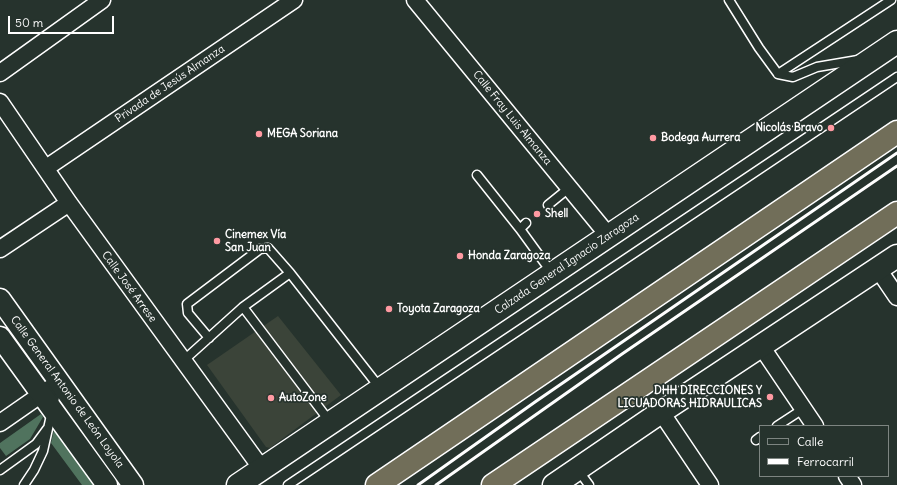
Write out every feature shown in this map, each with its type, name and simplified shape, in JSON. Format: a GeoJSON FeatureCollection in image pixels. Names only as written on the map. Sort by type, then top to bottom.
{"type":"FeatureCollection","features":[{"type":"Feature","properties":{"kind":"highway"},"geometry":{"type":"LineString","coordinates":[[377,485],[897,132]]}},
{"type":"Feature","properties":{"kind":"highway"},"geometry":{"type":"LineString","coordinates":[[493,485],[897,213]]}},
{"type":"Feature","properties":{"kind":"main road","name":"Calzada General Ignacio Zaragoza"},"geometry":{"type":"LineString","coordinates":[[238,485],[897,42]]}},
{"type":"Feature","properties":{"kind":"main road"},"geometry":{"type":"LineString","coordinates":[[554,485],[583,477],[661,412],[897,256]]}},
{"type":"Feature","properties":{"kind":"street"},"geometry":{"type":"LineString","coordinates":[[0,73],[102,0]]}},
{"type":"Feature","properties":{"kind":"street","name":"Privada de Jesús Almanza"},"geometry":{"type":"LineString","coordinates":[[46,168],[294,0]]}},
{"type":"Feature","properties":{"kind":"street","name":"Calle Fray Luis Almanza"},"geometry":{"type":"LineString","coordinates":[[415,0],[608,236]]}},
{"type":"Feature","properties":{"kind":"street","name":"Calle José Arrese"},"geometry":{"type":"LineString","coordinates":[[0,102],[69,204],[262,469]]}},
{"type":"Feature","properties":{"kind":"street"},"geometry":{"type":"LineString","coordinates":[[0,249],[69,204]]}},
{"type":"Feature","properties":{"kind":"street"},"geometry":{"type":"LineString","coordinates":[[878,269],[897,297]]}},
{"type":"Feature","properties":{"kind":"street","name":"Calle General Antonio de León Loyola"},"geometry":{"type":"LineString","coordinates":[[0,299],[133,485]]}},
{"type":"Feature","properties":{"kind":"street","name":"Calle General Antonio de León Loyola"},"geometry":{"type":"LineString","coordinates":[[0,337],[41,393],[51,418],[107,485]]}},
{"type":"Feature","properties":{"kind":"street"},"geometry":{"type":"LineString","coordinates":[[761,346],[814,425]]}},
{"type":"Feature","properties":{"kind":"street"},"geometry":{"type":"LineString","coordinates":[[0,423],[41,393],[59,382]]}},
{"type":"Feature","properties":{"kind":"street"},"geometry":{"type":"LineString","coordinates":[[661,412],[710,485]]}},
{"type":"Feature","properties":{"kind":"lane"},"geometry":{"type":"LineString","coordinates":[[729,0],[759,48],[778,74],[793,77],[830,63],[872,58]]}},
{"type":"Feature","properties":{"kind":"lane"},"geometry":{"type":"LineString","coordinates":[[778,74],[891,0]]}},
{"type":"Feature","properties":{"kind":"lane"},"geometry":{"type":"LineString","coordinates":[[288,485],[897,77]]}},
{"type":"Feature","properties":{"kind":"lane"},"geometry":{"type":"LineString","coordinates":[[477,176],[520,229],[553,274]]}},
{"type":"Feature","properties":{"kind":"lane"},"geometry":{"type":"LineString","coordinates":[[548,205],[569,188]]}},
{"type":"Feature","properties":{"kind":"lane"},"geometry":{"type":"LineString","coordinates":[[520,229],[526,223]]}},
{"type":"Feature","properties":{"kind":"lane"},"geometry":{"type":"LineString","coordinates":[[209,338],[188,313],[187,304],[264,247],[272,250],[381,389]]}},
{"type":"Feature","properties":{"kind":"lane"},"geometry":{"type":"LineString","coordinates":[[183,361],[243,307],[290,273]]}},
{"type":"Feature","properties":{"kind":"lane"},"geometry":{"type":"LineString","coordinates":[[243,307],[331,423]]}},
{"type":"Feature","properties":{"kind":"lane"},"geometry":{"type":"LineString","coordinates":[[24,485],[34,470],[43,451],[59,382]]}},
{"type":"Feature","properties":{"kind":"lane"},"geometry":{"type":"LineString","coordinates":[[779,425],[803,409]]}},
{"type":"Feature","properties":{"kind":"lane"},"geometry":{"type":"LineString","coordinates":[[0,470],[36,444],[51,418]]}},
{"type":"Feature","properties":{"kind":"shaded area"},"geometry":{"type":"Polygon","coordinates":[[[278,316],[341,395],[270,448],[266,447],[207,365],[278,316]]]}},
{"type":"Feature","properties":{"kind":"green space"},"geometry":{"type":"Polygon","coordinates":[[[41,414],[43,417],[30,439],[6,456],[0,448],[0,443],[41,414]]]}},
{"type":"Feature","properties":{"kind":"green space"},"geometry":{"type":"Polygon","coordinates":[[[54,430],[95,485],[82,485],[51,443],[54,430]]]}},
{"type":"Feature","properties":{"kind":"railway"},"geometry":{"type":"LineString","coordinates":[[418,485],[535,402],[897,153]]}},
{"type":"Feature","properties":{"kind":"railway"},"geometry":{"type":"LineString","coordinates":[[436,485],[622,354],[897,166]]}},
{"type":"Feature","properties":{"kind":"place","name":"Nicolás Bravo"},"geometry":{"type":"Point","coordinates":[831,128]}},
{"type":"Feature","properties":{"kind":"place","name":"MEGA Soriana"},"geometry":{"type":"Point","coordinates":[259,134]}},
{"type":"Feature","properties":{"kind":"place","name":"Bodega Aurrera"},"geometry":{"type":"Point","coordinates":[653,138]}},
{"type":"Feature","properties":{"kind":"place","name":"Shell"},"geometry":{"type":"Point","coordinates":[537,214]}},
{"type":"Feature","properties":{"kind":"place","name":"Cinemex Vía San Juan"},"geometry":{"type":"Point","coordinates":[217,241]}},
{"type":"Feature","properties":{"kind":"place","name":"Honda Zaragoza"},"geometry":{"type":"Point","coordinates":[460,256]}},
{"type":"Feature","properties":{"kind":"place","name":"Toyota Zaragoza"},"geometry":{"type":"Point","coordinates":[389,309]}},
{"type":"Feature","properties":{"kind":"place","name":"DHH DIRECCIONES Y LICUADORAS HIDRAULICAS"},"geometry":{"type":"Point","coordinates":[770,397]}},
{"type":"Feature","properties":{"kind":"place","name":"AutoZone"},"geometry":{"type":"Point","coordinates":[271,398]}}]}
